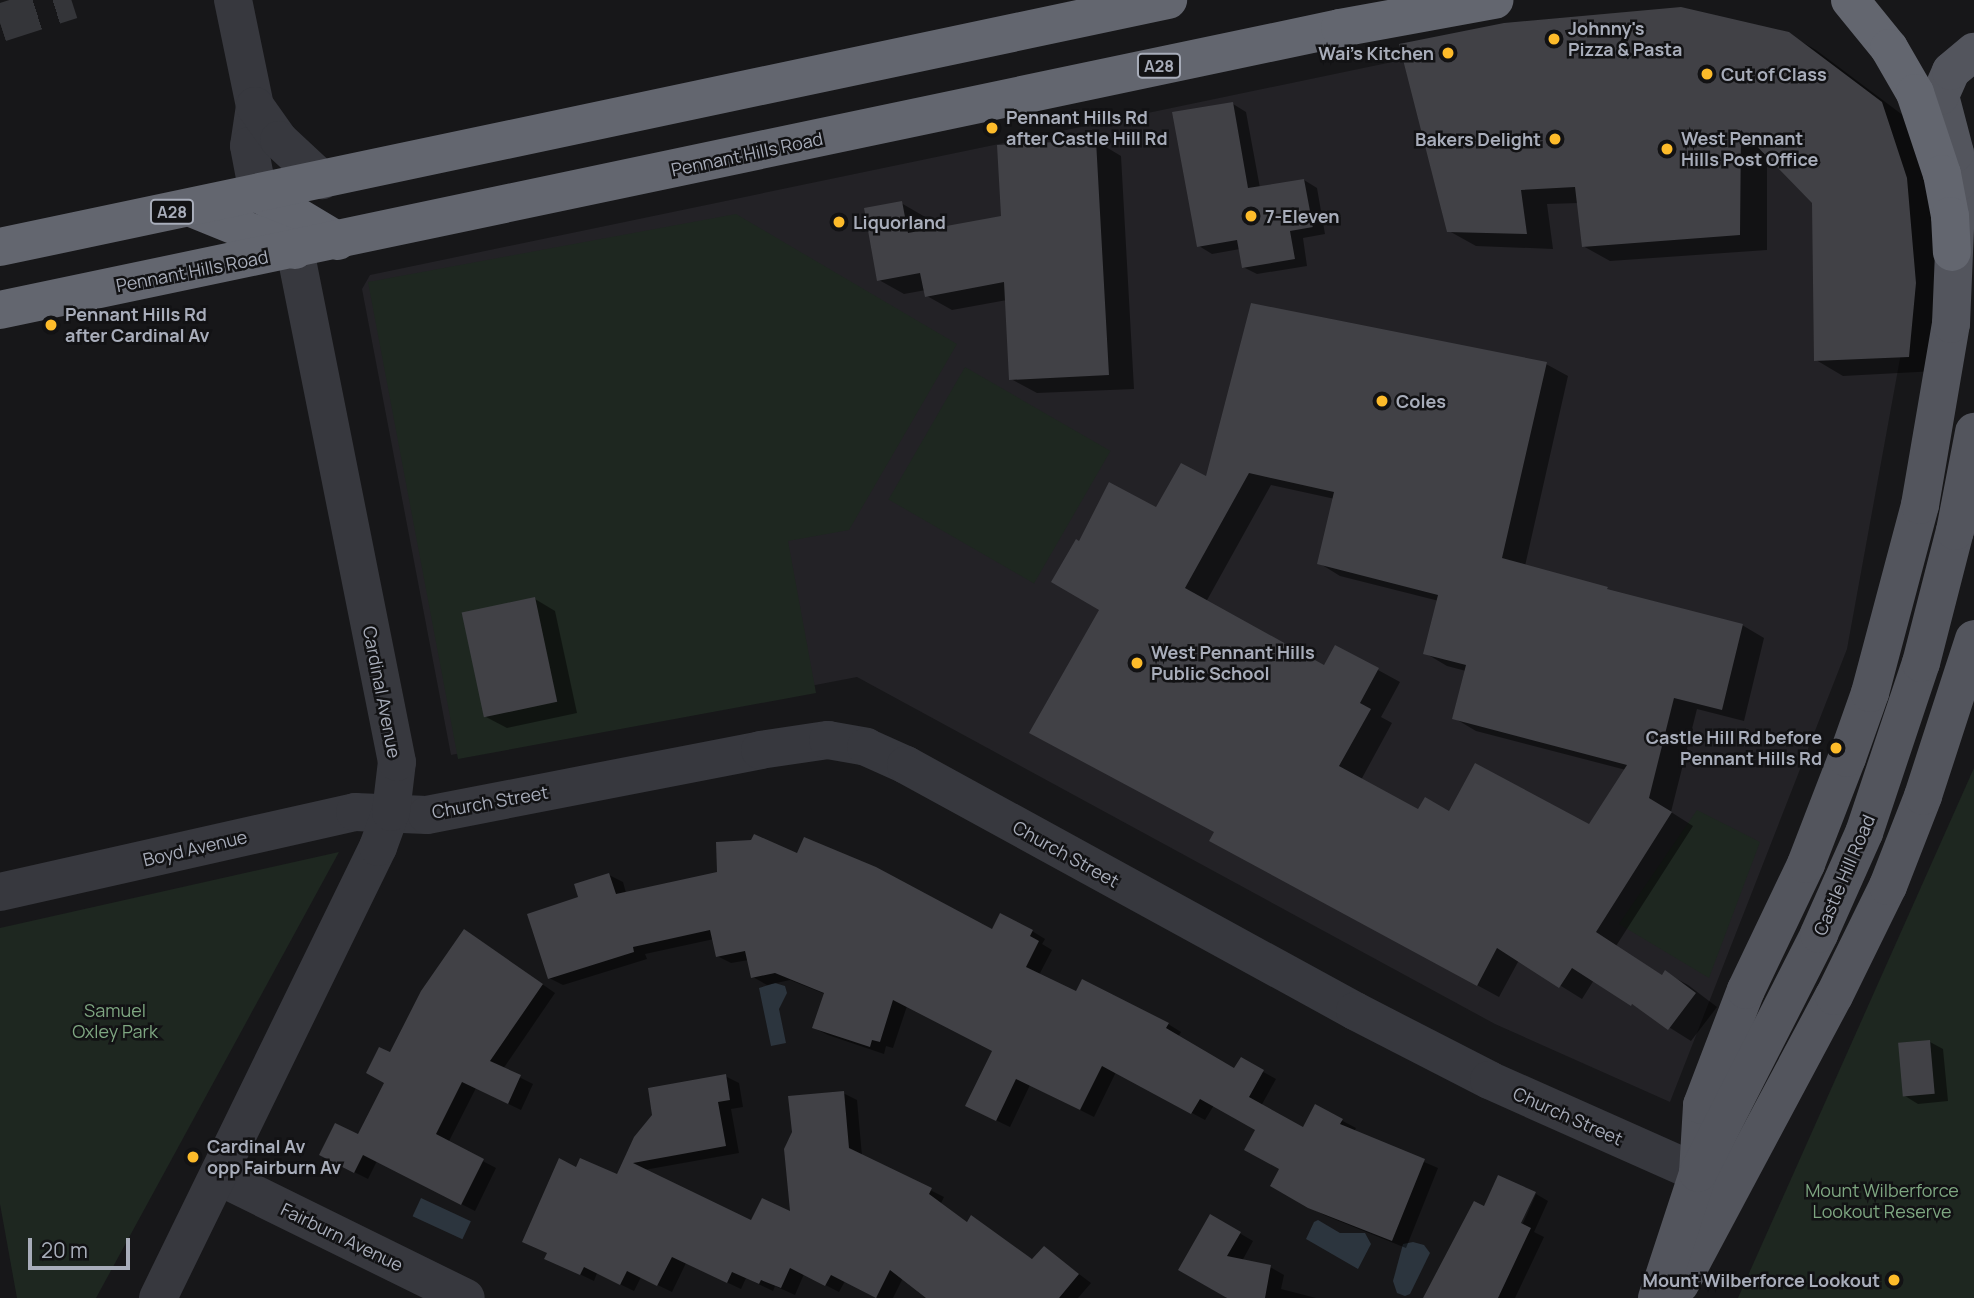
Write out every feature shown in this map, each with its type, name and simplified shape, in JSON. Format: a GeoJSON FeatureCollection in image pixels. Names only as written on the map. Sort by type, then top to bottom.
{"type":"FeatureCollection","features":[{"type":"Feature","properties":{"kind":"highway","name":"A28"},"geometry":{"type":"LineString","coordinates":[[0,247],[1168,0]]}},
{"type":"Feature","properties":{"kind":"highway","name":"Pennant Hills Road"},"geometry":{"type":"LineString","coordinates":[[0,310],[300,236],[338,241],[1339,28],[1494,0]]}},
{"type":"Feature","properties":{"kind":"highway"},"geometry":{"type":"LineString","coordinates":[[1850,0],[1889,48],[1915,93],[1942,174],[1950,216],[1952,253]]}},
{"type":"Feature","properties":{"kind":"highway"},"geometry":{"type":"LineString","coordinates":[[300,236],[321,180]]}},
{"type":"Feature","properties":{"kind":"highway"},"geometry":{"type":"LineString","coordinates":[[258,193],[300,236]]}},
{"type":"Feature","properties":{"kind":"highway"},"geometry":{"type":"LineString","coordinates":[[191,208],[300,236]]}},
{"type":"Feature","properties":{"kind":"main road"},"geometry":{"type":"LineString","coordinates":[[1714,1180],[1702,1105],[1746,990],[1806,864],[1870,693],[1920,505],[1936,427],[1951,324],[1955,161],[1940,96],[1951,71],[1974,52]]}},
{"type":"Feature","properties":{"kind":"main road","name":"Castle Hill Road"},"geometry":{"type":"LineString","coordinates":[[1657,1298],[1714,1180],[1864,832],[1921,663],[1955,531],[1974,432]]}},
{"type":"Feature","properties":{"kind":"main road","name":"Castle Hill Road"},"geometry":{"type":"LineString","coordinates":[[1673,1298],[1714,1180],[1834,996],[1888,886],[1923,796],[1974,639]]}},
{"type":"Feature","properties":{"kind":"street"},"geometry":{"type":"LineString","coordinates":[[233,0],[255,106],[248,146],[258,193]]}},
{"type":"Feature","properties":{"kind":"street"},"geometry":{"type":"LineString","coordinates":[[255,106],[279,140],[321,180]]}},
{"type":"Feature","properties":{"kind":"street","name":"Cardinal Avenue"},"geometry":{"type":"LineString","coordinates":[[158,1298],[378,847],[391,811],[397,762],[300,236]]}},
{"type":"Feature","properties":{"kind":"street","name":"Church Street"},"geometry":{"type":"LineString","coordinates":[[391,811],[437,813],[828,740],[866,747],[905,765],[1343,1004],[1489,1080],[1714,1180]]}},
{"type":"Feature","properties":{"kind":"street","name":"Boyd Avenue"},"geometry":{"type":"LineString","coordinates":[[0,892],[355,812],[391,811]]}},
{"type":"Feature","properties":{"kind":"street","name":"Fairburn Avenue"},"geometry":{"type":"LineString","coordinates":[[218,1176],[466,1298]]}},
{"type":"Feature","properties":{"kind":"shaded area"},"geometry":{"type":"Polygon","coordinates":[[[1660,22],[1855,96],[1904,168],[1910,304],[1847,649],[1670,1102],[1495,1024],[857,677],[451,755],[362,289],[370,275],[1397,61],[1660,22]]]}},
{"type":"Feature","properties":{"kind":"shaded area"},"geometry":{"type":"Polygon","coordinates":[[[775,983],[785,986],[787,993],[779,1009],[786,1043],[771,1046],[759,988],[775,983]]]}},
{"type":"Feature","properties":{"kind":"shaded area"},"geometry":{"type":"Polygon","coordinates":[[[421,1198],[471,1221],[462,1239],[413,1216],[421,1198]]]}},
{"type":"Feature","properties":{"kind":"shaded area"},"geometry":{"type":"Polygon","coordinates":[[[1318,1220],[1340,1233],[1365,1233],[1371,1244],[1358,1269],[1306,1239],[1314,1222],[1318,1220]]]}},
{"type":"Feature","properties":{"kind":"shaded area"},"geometry":{"type":"Polygon","coordinates":[[[1413,1242],[1424,1245],[1430,1253],[1410,1294],[1405,1296],[1397,1293],[1393,1281],[1403,1244],[1413,1242]]]}},
{"type":"Feature","properties":{"kind":"green space"},"geometry":{"type":"Polygon","coordinates":[[[736,214],[957,344],[849,530],[788,541],[816,693],[458,759],[368,282],[736,214]]]}},
{"type":"Feature","properties":{"kind":"green space"},"geometry":{"type":"Polygon","coordinates":[[[965,367],[1110,451],[1034,584],[888,500],[965,367]]]}},
{"type":"Feature","properties":{"kind":"green space","name":"Mount Wilberforce Lookout Reserve"},"geometry":{"type":"Polygon","coordinates":[[[1974,768],[1974,1298],[1738,1298],[1974,768]]]}},
{"type":"Feature","properties":{"kind":"green space"},"geometry":{"type":"Polygon","coordinates":[[[1697,810],[1760,842],[1709,978],[1619,924],[1697,810]]]}},
{"type":"Feature","properties":{"kind":"green space","name":"Samuel Oxley Park"},"geometry":{"type":"Polygon","coordinates":[[[339,852],[96,1298],[17,1298],[0,1204],[0,928],[339,852]]]}},
{"type":"Feature","properties":{"kind":"building"},"geometry":{"type":"Polygon","coordinates":[[[1681,7],[1789,32],[1882,102],[1907,178],[1916,283],[1909,357],[1814,361],[1812,203],[1741,130],[1740,235],[1582,247],[1575,187],[1521,190],[1527,234],[1447,232],[1399,44],[1504,23],[1681,7]]]}},
{"type":"Feature","properties":{"kind":"building"},"geometry":{"type":"Polygon","coordinates":[[[1233,102],[1248,188],[1304,179],[1313,227],[1290,231],[1295,259],[1242,268],[1237,240],[1197,247],[1172,112],[1233,102]]]}},
{"type":"Feature","properties":{"kind":"building"},"geometry":{"type":"Polygon","coordinates":[[[1096,140],[1109,375],[1009,380],[1004,282],[925,297],[920,273],[877,281],[864,208],[902,201],[908,233],[1001,216],[997,145],[1096,140]]]}},
{"type":"Feature","properties":{"kind":"building"},"geometry":{"type":"Polygon","coordinates":[[[1251,303],[1547,362],[1502,558],[1608,587],[1607,589],[1743,624],[1722,710],[1674,698],[1649,798],[1672,812],[1596,932],[1662,975],[1665,970],[1696,993],[1668,1030],[1632,1004],[1631,1006],[1572,968],[1559,988],[1497,948],[1477,986],[1209,841],[1214,832],[1029,733],[1099,610],[1051,582],[1076,539],[1079,541],[1109,482],[1156,507],[1181,463],[1206,476],[1251,303]],[[1249,473],[1185,588],[1324,665],[1335,645],[1379,668],[1360,703],[1371,709],[1339,766],[1418,809],[1425,797],[1449,811],[1475,763],[1589,824],[1627,765],[1452,719],[1466,665],[1423,654],[1438,595],[1317,564],[1334,492],[1249,473]]]}},
{"type":"Feature","properties":{"kind":"building"},"geometry":{"type":"Polygon","coordinates":[[[535,597],[557,702],[484,717],[462,613],[535,597]]]}},
{"type":"Feature","properties":{"kind":"building"},"geometry":{"type":"Polygon","coordinates":[[[754,834],[797,853],[804,837],[876,867],[992,929],[1000,913],[1033,930],[1030,936],[1039,941],[1026,967],[1076,991],[1082,979],[1169,1023],[1166,1028],[1234,1068],[1241,1057],[1264,1070],[1249,1097],[1303,1127],[1315,1104],[1343,1119],[1340,1124],[1425,1159],[1392,1241],[1308,1208],[1270,1186],[1279,1169],[1244,1150],[1255,1130],[1200,1099],[1191,1114],[1102,1066],[1080,1110],[1016,1079],[996,1121],[965,1106],[992,1051],[893,1000],[880,1042],[872,1040],[870,1047],[812,1028],[824,993],[775,973],[751,978],[745,951],[716,957],[710,930],[633,947],[634,952],[548,979],[527,914],[578,897],[574,884],[609,873],[616,894],[717,872],[716,842],[751,840],[754,834]]]}},
{"type":"Feature","properties":{"kind":"building"},"geometry":{"type":"Polygon","coordinates":[[[464,929],[543,984],[490,1061],[521,1075],[508,1104],[462,1082],[436,1134],[484,1159],[461,1205],[363,1155],[354,1173],[319,1155],[335,1123],[358,1134],[384,1083],[366,1073],[379,1047],[390,1052],[421,991],[464,929]]]}},
{"type":"Feature","properties":{"kind":"building"},"geometry":{"type":"Polygon","coordinates":[[[1930,1040],[1935,1094],[1903,1097],[1898,1043],[1930,1040]]]}},
{"type":"Feature","properties":{"kind":"building"},"geometry":{"type":"Polygon","coordinates":[[[726,1074],[730,1100],[718,1102],[726,1146],[633,1163],[751,1220],[762,1198],[790,1211],[784,1149],[792,1132],[788,1096],[844,1091],[849,1148],[932,1188],[929,1194],[967,1222],[971,1215],[1032,1259],[1044,1246],[1079,1274],[1059,1298],[926,1298],[890,1270],[876,1298],[831,1275],[825,1286],[790,1268],[781,1288],[761,1280],[759,1284],[732,1272],[727,1283],[672,1257],[657,1286],[627,1271],[620,1285],[584,1267],[580,1275],[544,1259],[547,1253],[522,1242],[559,1158],[576,1167],[580,1158],[617,1174],[634,1137],[652,1115],[648,1088],[726,1074]]]}},
{"type":"Feature","properties":{"kind":"building"},"geometry":{"type":"Polygon","coordinates":[[[1498,1175],[1536,1192],[1521,1223],[1531,1228],[1498,1298],[1423,1298],[1474,1201],[1484,1206],[1498,1175]]]}},
{"type":"Feature","properties":{"kind":"building"},"geometry":{"type":"Polygon","coordinates":[[[1210,1214],[1241,1232],[1227,1256],[1271,1265],[1265,1298],[1227,1298],[1178,1270],[1210,1214]]]}},
{"type":"Feature","properties":{"kind":"tunnel"},"geometry":{"type":"LineString","coordinates":[[0,23],[71,0]]}},
{"type":"Feature","properties":{"kind":"place","name":"Johnny's Pizza & Pasta"},"geometry":{"type":"Point","coordinates":[1554,39]}},
{"type":"Feature","properties":{"kind":"place","name":"Wai’s Kitchen"},"geometry":{"type":"Point","coordinates":[1448,53]}},
{"type":"Feature","properties":{"kind":"place","name":"Cut of Class"},"geometry":{"type":"Point","coordinates":[1707,74]}},
{"type":"Feature","properties":{"kind":"place","name":"Pennant Hills Rd after Castle Hill Rd"},"geometry":{"type":"Point","coordinates":[992,128]}},
{"type":"Feature","properties":{"kind":"place","name":"Bakers Delight"},"geometry":{"type":"Point","coordinates":[1555,139]}},
{"type":"Feature","properties":{"kind":"place","name":"West Pennant Hills Post Office"},"geometry":{"type":"Point","coordinates":[1667,149]}},
{"type":"Feature","properties":{"kind":"place","name":"7-Eleven"},"geometry":{"type":"Point","coordinates":[1251,216]}},
{"type":"Feature","properties":{"kind":"place","name":"Liquorland"},"geometry":{"type":"Point","coordinates":[839,222]}},
{"type":"Feature","properties":{"kind":"place","name":"Pennant Hills Rd after Cardinal Av"},"geometry":{"type":"Point","coordinates":[51,325]}},
{"type":"Feature","properties":{"kind":"place","name":"Coles"},"geometry":{"type":"Point","coordinates":[1382,401]}},
{"type":"Feature","properties":{"kind":"place","name":"West Pennant Hills Public School"},"geometry":{"type":"Point","coordinates":[1137,663]}},
{"type":"Feature","properties":{"kind":"place","name":"Castle Hill Rd before Pennant Hills Rd"},"geometry":{"type":"Point","coordinates":[1836,748]}},
{"type":"Feature","properties":{"kind":"place","name":"Cardinal Av opp Fairburn Av"},"geometry":{"type":"Point","coordinates":[193,1157]}},
{"type":"Feature","properties":{"kind":"place","name":"Mount Wilberforce Lookout"},"geometry":{"type":"Point","coordinates":[1894,1280]}}]}
